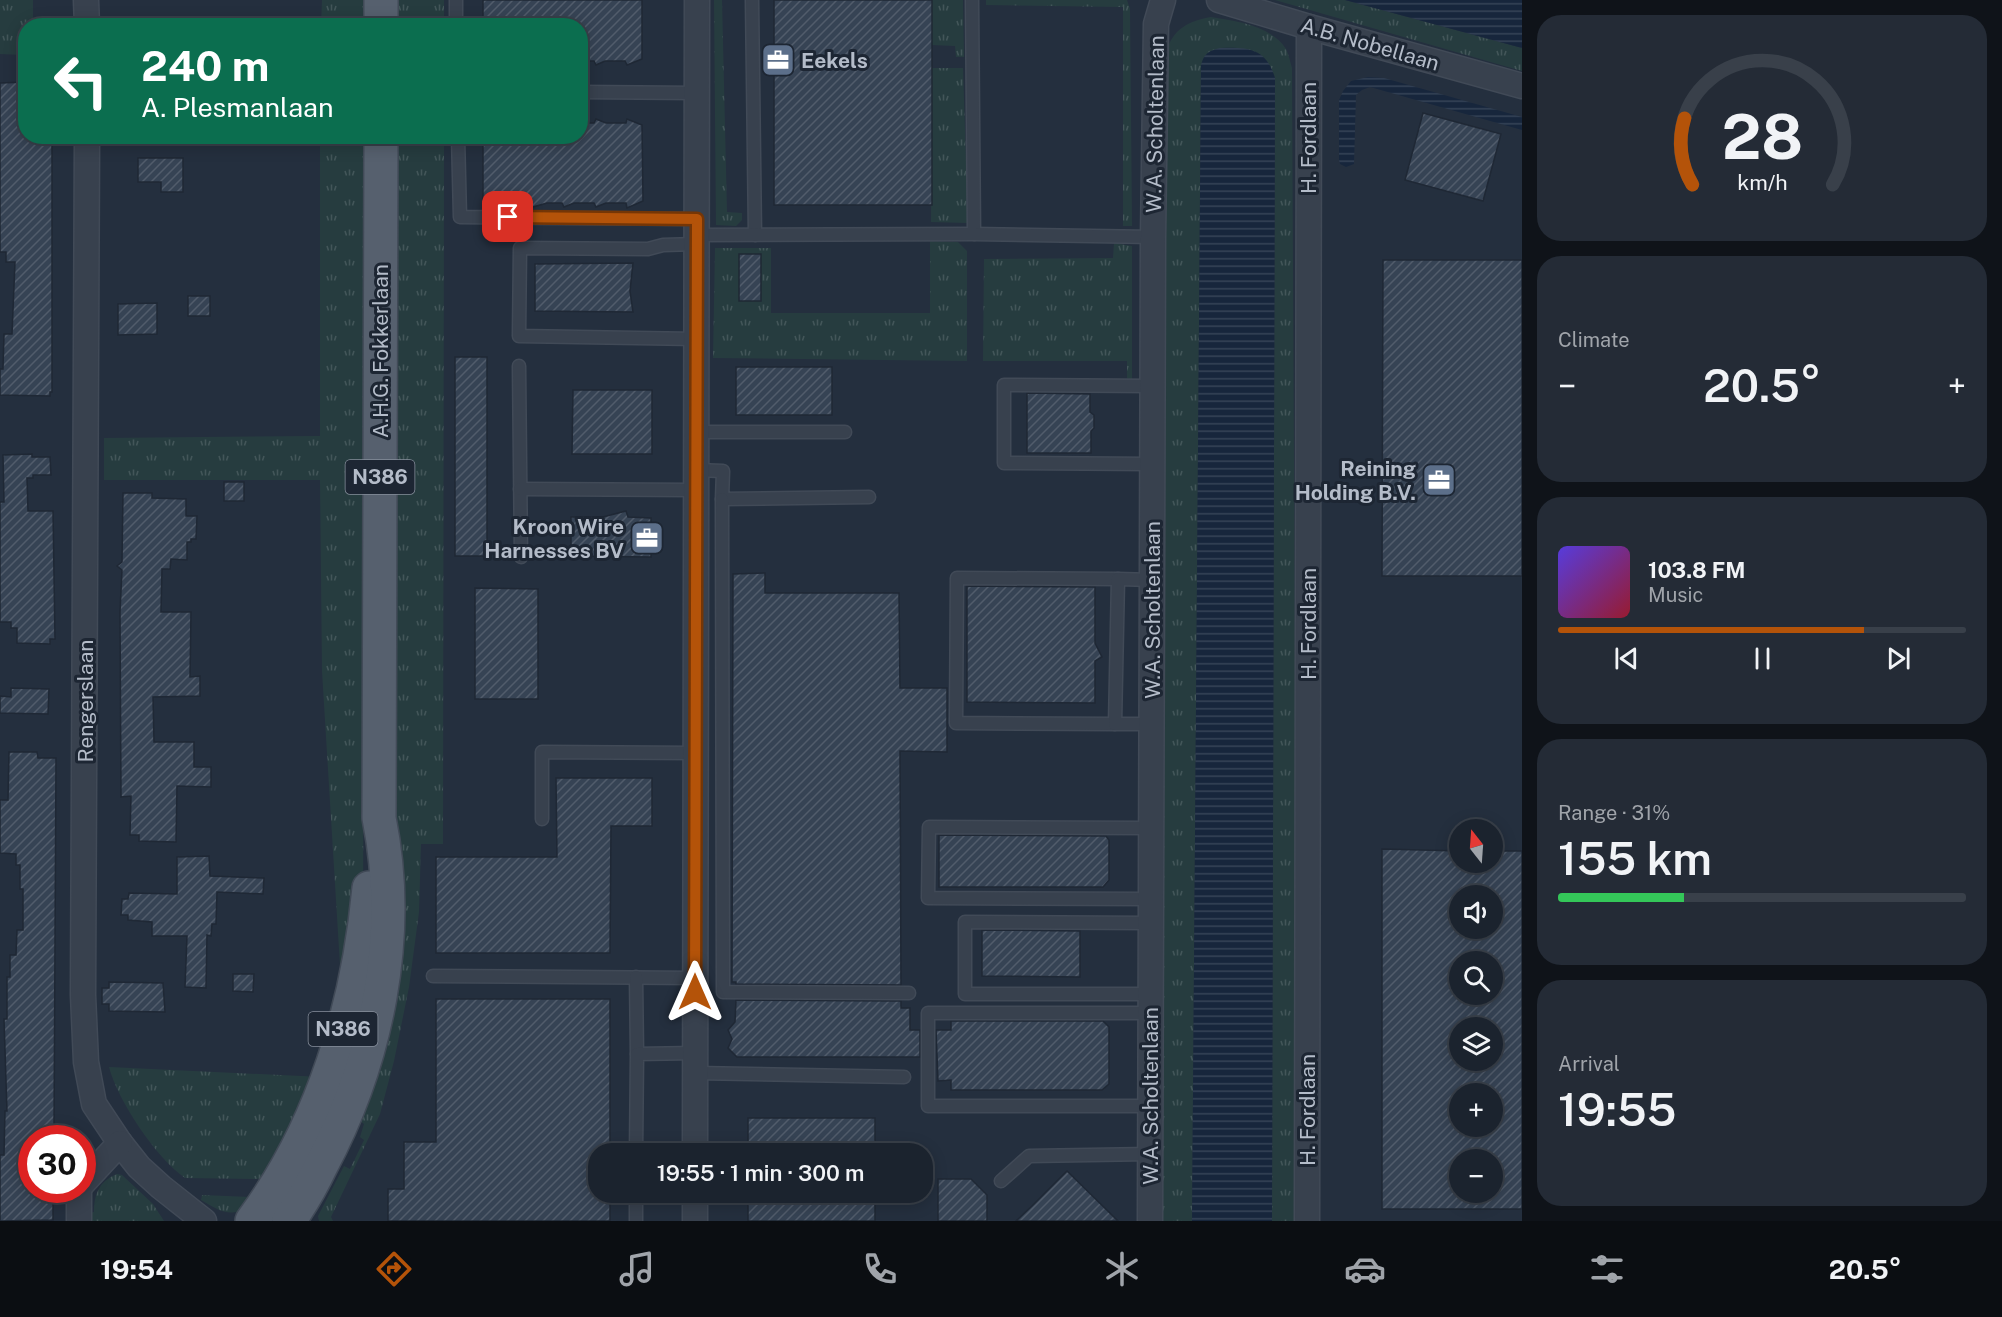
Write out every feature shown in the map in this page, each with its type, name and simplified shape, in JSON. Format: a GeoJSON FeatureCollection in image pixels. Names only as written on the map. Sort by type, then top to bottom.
{"type":"FeatureCollection","features":[{"type":"Feature","properties":{"kind":"main road"},"geometry":{"type":"LineString","coordinates":[[381,0],[381,18]]}},
{"type":"Feature","properties":{"kind":"main road","name":"A.H.G. Fokkerlaan"},"geometry":{"type":"LineString","coordinates":[[252,1221],[268,1198],[299,1143],[318,1103],[337,1050],[361,954],[372,850],[379,818],[381,144]]}},
{"type":"Feature","properties":{"kind":"main road","name":"A.H.G. Fokkerlaan"},"geometry":{"type":"LineString","coordinates":[[289,1221],[312,1184],[344,1119],[365,1060],[376,1018],[384,975],[388,924],[386,850],[379,818]]}},
{"type":"Feature","properties":{"kind":"street"},"geometry":{"type":"LineString","coordinates":[[86,0],[87,18]]}},
{"type":"Feature","properties":{"kind":"street"},"geometry":{"type":"LineString","coordinates":[[695,1143],[697,0]]}},
{"type":"Feature","properties":{"kind":"street","name":"W.A. Scholtenlaan"},"geometry":{"type":"LineString","coordinates":[[1150,1221],[1156,24],[1163,0]]}},
{"type":"Feature","properties":{"kind":"street","name":"A.B. Nobellaan"},"geometry":{"type":"LineString","coordinates":[[1219,0],[1522,86]]}},
{"type":"Feature","properties":{"kind":"street","name":"H. Fordlaan"},"geometry":{"type":"LineString","coordinates":[[1307,1221],[1309,27]]}},
{"type":"Feature","properties":{"kind":"street","name":"Rengerslaan"},"geometry":{"type":"LineString","coordinates":[[87,144],[83,995],[86,1062],[94,1104],[120,1143],[139,1167],[204,1221]]}},
{"type":"Feature","properties":{"kind":"street"},"geometry":{"type":"LineString","coordinates":[[96,1169],[120,1143]]}},
{"type":"Feature","properties":{"kind":"street"},"geometry":{"type":"LineString","coordinates":[[79,1203],[79,1221]]}},
{"type":"Feature","properties":{"kind":"street"},"geometry":{"type":"LineString","coordinates":[[695,1203],[695,1221]]}},
{"type":"Feature","properties":{"kind":"lane"},"geometry":{"type":"LineString","coordinates":[[456,0],[456,18]]}},
{"type":"Feature","properties":{"kind":"lane"},"geometry":{"type":"LineString","coordinates":[[753,0],[755,235]]}},
{"type":"Feature","properties":{"kind":"lane"},"geometry":{"type":"LineString","coordinates":[[972,0],[974,234]]}},
{"type":"Feature","properties":{"kind":"lane"},"geometry":{"type":"LineString","coordinates":[[588,92],[697,93]]}},
{"type":"Feature","properties":{"kind":"lane"},"geometry":{"type":"LineString","coordinates":[[458,144],[460,217],[755,235],[974,234],[1154,237]]}},
{"type":"Feature","properties":{"kind":"lane"},"geometry":{"type":"LineString","coordinates":[[696,339],[519,336],[520,248],[648,249],[697,233]]}},
{"type":"Feature","properties":{"kind":"lane"},"geometry":{"type":"LineString","coordinates":[[519,366],[521,557]]}},
{"type":"Feature","properties":{"kind":"lane"},"geometry":{"type":"LineString","coordinates":[[1152,464],[1004,463],[1004,385],[1153,386]]}},
{"type":"Feature","properties":{"kind":"lane"},"geometry":{"type":"LineString","coordinates":[[696,432],[845,432]]}},
{"type":"Feature","properties":{"kind":"lane"},"geometry":{"type":"LineString","coordinates":[[520,489],[696,480],[723,471],[723,992],[909,993]]}},
{"type":"Feature","properties":{"kind":"lane"},"geometry":{"type":"LineString","coordinates":[[722,499],[869,497]]}},
{"type":"Feature","properties":{"kind":"lane"},"geometry":{"type":"LineString","coordinates":[[1151,724],[956,723],[957,578],[1153,580]]}},
{"type":"Feature","properties":{"kind":"lane"},"geometry":{"type":"LineString","coordinates":[[1116,724],[1118,579]]}},
{"type":"Feature","properties":{"kind":"lane"},"geometry":{"type":"LineString","coordinates":[[542,819],[542,752],[696,753]]}},
{"type":"Feature","properties":{"kind":"lane"},"geometry":{"type":"LineString","coordinates":[[1151,828],[929,827],[928,886],[928,898],[1151,899]]}},
{"type":"Feature","properties":{"kind":"lane"},"geometry":{"type":"LineString","coordinates":[[1150,1004],[964,994],[965,922],[1151,923]]}},
{"type":"Feature","properties":{"kind":"lane"},"geometry":{"type":"LineString","coordinates":[[433,975],[695,978]]}},
{"type":"Feature","properties":{"kind":"lane"},"geometry":{"type":"LineString","coordinates":[[636,977],[636,1143]]}},
{"type":"Feature","properties":{"kind":"lane"},"geometry":{"type":"LineString","coordinates":[[1150,1004],[928,1013],[928,1106],[1150,1106]]}},
{"type":"Feature","properties":{"kind":"lane"},"geometry":{"type":"LineString","coordinates":[[637,1054],[695,1063],[904,1077]]}},
{"type":"Feature","properties":{"kind":"lane"},"geometry":{"type":"LineString","coordinates":[[1001,1181],[1029,1156],[1150,1154]]}},
{"type":"Feature","properties":{"kind":"lane"},"geometry":{"type":"LineString","coordinates":[[636,1203],[636,1221]]}},
{"type":"Feature","properties":{"kind":"green space"},"geometry":{"type":"Polygon","coordinates":[[[0,0],[33,0],[33,18],[18,18],[18,55],[0,54],[0,0]]]}},
{"type":"Feature","properties":{"kind":"green space"},"geometry":{"type":"Polygon","coordinates":[[[322,0],[366,0],[366,18],[321,18],[322,0]]]}},
{"type":"Feature","properties":{"kind":"green space"},"geometry":{"type":"Polygon","coordinates":[[[393,0],[444,0],[444,18],[393,18],[393,0]]]}},
{"type":"Feature","properties":{"kind":"green space"},"geometry":{"type":"Polygon","coordinates":[[[714,0],[722,0],[727,212],[742,213],[742,220],[736,226],[716,225],[714,0]]]}},
{"type":"Feature","properties":{"kind":"green space"},"geometry":{"type":"Polygon","coordinates":[[[932,0],[963,0],[964,57],[956,57],[955,46],[932,45],[932,0]]]}},
{"type":"Feature","properties":{"kind":"green space"},"geometry":{"type":"Polygon","coordinates":[[[986,0],[1127,0],[1130,9],[1132,226],[1123,226],[1123,7],[986,5],[986,0]]]}},
{"type":"Feature","properties":{"kind":"green space"},"geometry":{"type":"Polygon","coordinates":[[[1275,0],[1345,0],[1522,48],[1522,71],[1275,0]]]}},
{"type":"Feature","properties":{"kind":"green space"},"geometry":{"type":"Polygon","coordinates":[[[1211,17],[1253,26],[1272,35],[1286,49],[1292,68],[1297,1063],[1294,1221],[1272,1221],[1275,78],[1201,65],[1192,1221],[1162,1221],[1166,52],[1173,37],[1182,27],[1211,17]]]}},
{"type":"Feature","properties":{"kind":"green space"},"geometry":{"type":"Polygon","coordinates":[[[932,68],[963,68],[968,223],[931,222],[932,68]]]}},
{"type":"Feature","properties":{"kind":"green space"},"geometry":{"type":"Polygon","coordinates":[[[320,144],[366,144],[363,901],[351,986],[340,965],[322,671],[320,480],[104,480],[104,438],[320,436],[320,144]]]}},
{"type":"Feature","properties":{"kind":"green space"},"geometry":{"type":"Polygon","coordinates":[[[392,144],[444,144],[443,844],[421,844],[419,912],[409,987],[394,1061],[380,1114],[331,1217],[333,1221],[319,1221],[318,1216],[344,1166],[350,1169],[364,1140],[360,1137],[364,1124],[359,1120],[369,1069],[392,144]]]}},
{"type":"Feature","properties":{"kind":"green space"},"geometry":{"type":"Polygon","coordinates":[[[930,241],[958,242],[967,251],[967,361],[713,358],[715,248],[771,248],[771,313],[930,313],[930,241]]]}},
{"type":"Feature","properties":{"kind":"green space"},"geometry":{"type":"Polygon","coordinates":[[[1114,243],[1132,246],[1132,379],[1127,378],[1127,361],[983,361],[984,259],[1113,258],[1114,243]]]}},
{"type":"Feature","properties":{"kind":"green space"},"geometry":{"type":"Polygon","coordinates":[[[109,1067],[322,1077],[266,1179],[185,1178],[162,1157],[139,1128],[121,1096],[109,1067]]]}},
{"type":"Feature","properties":{"kind":"green space"},"geometry":{"type":"Polygon","coordinates":[[[117,1174],[122,1175],[153,1204],[164,1221],[88,1221],[88,1213],[94,1212],[99,1189],[117,1174]]]}},
{"type":"Feature","properties":{"kind":"green space"},"geometry":{"type":"Polygon","coordinates":[[[202,1195],[250,1197],[244,1211],[231,1212],[221,1211],[201,1200],[202,1195]]]}},
{"type":"Feature","properties":{"kind":"water"},"geometry":{"type":"Polygon","coordinates":[[[1345,0],[1522,0],[1522,48],[1345,0]]]}},
{"type":"Feature","properties":{"kind":"water"},"geometry":{"type":"Polygon","coordinates":[[[1220,48],[1255,51],[1267,61],[1275,78],[1272,1221],[1192,1221],[1201,65],[1207,53],[1220,48]]]}},
{"type":"Feature","properties":{"kind":"water"},"geometry":{"type":"Polygon","coordinates":[[[1368,77],[1384,78],[1522,117],[1522,130],[1370,87],[1356,95],[1354,164],[1346,167],[1340,164],[1339,160],[1339,100],[1351,81],[1368,77]]]}},
{"type":"Feature","properties":{"kind":"building"},"geometry":{"type":"Polygon","coordinates":[[[483,0],[642,0],[642,59],[627,65],[625,61],[605,61],[596,65],[594,61],[588,61],[588,18],[483,18],[483,0]]]}},
{"type":"Feature","properties":{"kind":"building"},"geometry":{"type":"Polygon","coordinates":[[[774,0],[932,0],[932,205],[774,205],[774,0]]]}},
{"type":"Feature","properties":{"kind":"building"},"geometry":{"type":"Polygon","coordinates":[[[18,82],[18,144],[52,144],[52,392],[50,396],[0,395],[4,334],[12,334],[15,262],[6,262],[6,252],[0,252],[0,83],[18,82]]]}},
{"type":"Feature","properties":{"kind":"building"},"geometry":{"type":"Polygon","coordinates":[[[1423,113],[1501,134],[1483,201],[1405,180],[1423,113]]]}},
{"type":"Feature","properties":{"kind":"building"},"geometry":{"type":"Polygon","coordinates":[[[596,119],[606,123],[626,123],[627,119],[642,125],[643,201],[627,208],[626,203],[606,203],[596,207],[594,203],[574,203],[564,207],[562,203],[547,203],[533,207],[531,203],[511,203],[501,207],[499,203],[483,203],[483,144],[588,144],[588,123],[594,123],[596,119]]]}},
{"type":"Feature","properties":{"kind":"building"},"geometry":{"type":"Polygon","coordinates":[[[138,158],[183,158],[183,192],[161,192],[161,182],[138,182],[138,158]]]}},
{"type":"Feature","properties":{"kind":"building"},"geometry":{"type":"Polygon","coordinates":[[[739,254],[761,254],[761,301],[739,301],[739,254]]]}},
{"type":"Feature","properties":{"kind":"building"},"geometry":{"type":"Polygon","coordinates":[[[1383,260],[1522,260],[1522,576],[1382,576],[1383,260]]]}},
{"type":"Feature","properties":{"kind":"building"},"geometry":{"type":"Polygon","coordinates":[[[633,263],[630,291],[633,312],[535,311],[535,264],[633,263]]]}},
{"type":"Feature","properties":{"kind":"building"},"geometry":{"type":"Polygon","coordinates":[[[188,296],[210,296],[210,316],[188,316],[188,296]]]}},
{"type":"Feature","properties":{"kind":"building"},"geometry":{"type":"Polygon","coordinates":[[[157,303],[157,334],[118,335],[118,304],[157,303]]]}},
{"type":"Feature","properties":{"kind":"building"},"geometry":{"type":"Polygon","coordinates":[[[455,357],[487,357],[487,556],[455,556],[455,357]]]}},
{"type":"Feature","properties":{"kind":"building"},"geometry":{"type":"Polygon","coordinates":[[[736,367],[832,367],[832,415],[736,415],[736,367]]]}},
{"type":"Feature","properties":{"kind":"building"},"geometry":{"type":"Polygon","coordinates":[[[573,390],[652,390],[652,454],[572,454],[573,390]]]}},
{"type":"Feature","properties":{"kind":"building"},"geometry":{"type":"Polygon","coordinates":[[[1027,393],[1090,394],[1090,412],[1094,415],[1091,453],[1027,453],[1027,393]]]}},
{"type":"Feature","properties":{"kind":"building"},"geometry":{"type":"Polygon","coordinates":[[[32,454],[32,457],[50,457],[51,475],[33,475],[33,478],[27,478],[28,511],[53,511],[55,639],[50,639],[50,644],[17,643],[17,628],[11,628],[11,622],[0,622],[0,502],[4,502],[3,455],[32,454]]]}},
{"type":"Feature","properties":{"kind":"building"},"geometry":{"type":"Polygon","coordinates":[[[224,482],[244,482],[244,501],[224,501],[224,482]]]}},
{"type":"Feature","properties":{"kind":"building"},"geometry":{"type":"Polygon","coordinates":[[[123,493],[152,493],[152,498],[186,499],[186,516],[197,516],[196,539],[187,542],[187,560],[171,559],[170,569],[162,569],[161,612],[191,612],[190,677],[200,676],[200,696],[153,697],[154,742],[194,742],[194,767],[211,767],[211,787],[177,786],[176,842],[139,841],[139,835],[130,835],[131,796],[121,797],[120,612],[122,570],[117,566],[122,562],[123,493]]]}},
{"type":"Feature","properties":{"kind":"building"},"geometry":{"type":"Polygon","coordinates":[[[626,511],[628,517],[651,518],[651,557],[571,556],[571,517],[603,517],[626,511]]]}},
{"type":"Feature","properties":{"kind":"building"},"geometry":{"type":"Polygon","coordinates":[[[765,573],[765,593],[899,593],[900,688],[947,688],[947,752],[900,751],[901,985],[736,984],[732,982],[733,574],[765,573]]]}},
{"type":"Feature","properties":{"kind":"building"},"geometry":{"type":"Polygon","coordinates":[[[967,586],[1095,587],[1095,643],[1102,657],[1095,661],[1095,703],[967,702],[967,586]]]}},
{"type":"Feature","properties":{"kind":"building"},"geometry":{"type":"Polygon","coordinates":[[[475,588],[538,589],[538,699],[475,699],[475,588]]]}},
{"type":"Feature","properties":{"kind":"building"},"geometry":{"type":"Polygon","coordinates":[[[11,688],[49,689],[48,714],[0,713],[0,696],[11,697],[11,688]]]}},
{"type":"Feature","properties":{"kind":"building"},"geometry":{"type":"Polygon","coordinates":[[[9,752],[37,752],[38,758],[56,758],[54,1125],[18,1125],[18,1203],[53,1203],[53,1220],[0,1221],[0,1155],[4,1155],[5,1111],[7,1111],[4,1019],[7,1019],[7,977],[10,977],[10,955],[16,955],[17,930],[23,930],[23,889],[20,889],[20,865],[16,865],[16,854],[0,853],[0,800],[8,800],[9,752]]]}},
{"type":"Feature","properties":{"kind":"building"},"geometry":{"type":"Polygon","coordinates":[[[556,778],[652,778],[652,826],[611,826],[610,953],[436,953],[436,857],[557,857],[556,778]]]}},
{"type":"Feature","properties":{"kind":"building"},"geometry":{"type":"Polygon","coordinates":[[[939,835],[1106,836],[1109,840],[1109,880],[1103,887],[939,887],[939,835]]]}},
{"type":"Feature","properties":{"kind":"building"},"geometry":{"type":"Polygon","coordinates":[[[1382,849],[1449,851],[1449,873],[1503,873],[1503,851],[1522,851],[1522,1209],[1382,1209],[1382,849]]]}},
{"type":"Feature","properties":{"kind":"building"},"geometry":{"type":"Polygon","coordinates":[[[209,856],[210,876],[264,878],[263,894],[217,892],[216,924],[212,924],[211,936],[207,935],[206,988],[185,987],[187,936],[152,936],[152,922],[128,920],[128,915],[121,915],[122,899],[128,899],[129,893],[177,894],[177,857],[209,856]]]}},
{"type":"Feature","properties":{"kind":"building"},"geometry":{"type":"Polygon","coordinates":[[[982,930],[1080,931],[1080,977],[982,976],[982,930]]]}},
{"type":"Feature","properties":{"kind":"building"},"geometry":{"type":"Polygon","coordinates":[[[233,974],[254,974],[253,992],[233,991],[233,974]]]}},
{"type":"Feature","properties":{"kind":"building"},"geometry":{"type":"Polygon","coordinates":[[[109,982],[163,983],[165,1012],[109,1011],[109,1004],[102,1004],[102,988],[109,988],[109,982]]]}},
{"type":"Feature","properties":{"kind":"building"},"geometry":{"type":"Polygon","coordinates":[[[436,999],[610,999],[610,1143],[588,1143],[588,1203],[610,1203],[610,1221],[388,1221],[388,1189],[404,1189],[404,1142],[436,1142],[436,999]]]}},
{"type":"Feature","properties":{"kind":"building"},"geometry":{"type":"Polygon","coordinates":[[[736,1000],[901,1001],[901,1008],[910,1008],[910,1030],[920,1030],[920,1057],[737,1057],[728,1048],[732,1039],[728,1030],[735,1022],[736,1000]]]}},
{"type":"Feature","properties":{"kind":"building"},"geometry":{"type":"Polygon","coordinates":[[[951,1021],[1103,1021],[1109,1027],[1109,1084],[1102,1090],[951,1090],[951,1080],[938,1081],[936,1030],[951,1030],[951,1021]]]}},
{"type":"Feature","properties":{"kind":"building"},"geometry":{"type":"Polygon","coordinates":[[[748,1118],[875,1118],[875,1143],[748,1143],[748,1118]]]}},
{"type":"Feature","properties":{"kind":"building"},"geometry":{"type":"Polygon","coordinates":[[[1067,1171],[1118,1221],[1016,1221],[1032,1206],[1067,1171]]]}},
{"type":"Feature","properties":{"kind":"building"},"geometry":{"type":"Polygon","coordinates":[[[938,1179],[971,1179],[987,1195],[987,1221],[938,1221],[938,1179]]]}},
{"type":"Feature","properties":{"kind":"building"},"geometry":{"type":"Polygon","coordinates":[[[748,1203],[875,1203],[875,1221],[748,1221],[748,1203]]]}},
{"type":"Feature","properties":{"kind":"place","name":"Eekels"},"geometry":{"type":"Point","coordinates":[778,60]}},
{"type":"Feature","properties":{"kind":"place","name":"Reining Holding B.V."},"geometry":{"type":"Point","coordinates":[1439,480]}},
{"type":"Feature","properties":{"kind":"place","name":"Kroon Wire Harnesses BV"},"geometry":{"type":"Point","coordinates":[647,538]}},
{"type":"Feature","properties":{"kind":"route"},"geometry":{"type":"LineString","coordinates":[[508,217],[697,219],[695,992]]}}]}
